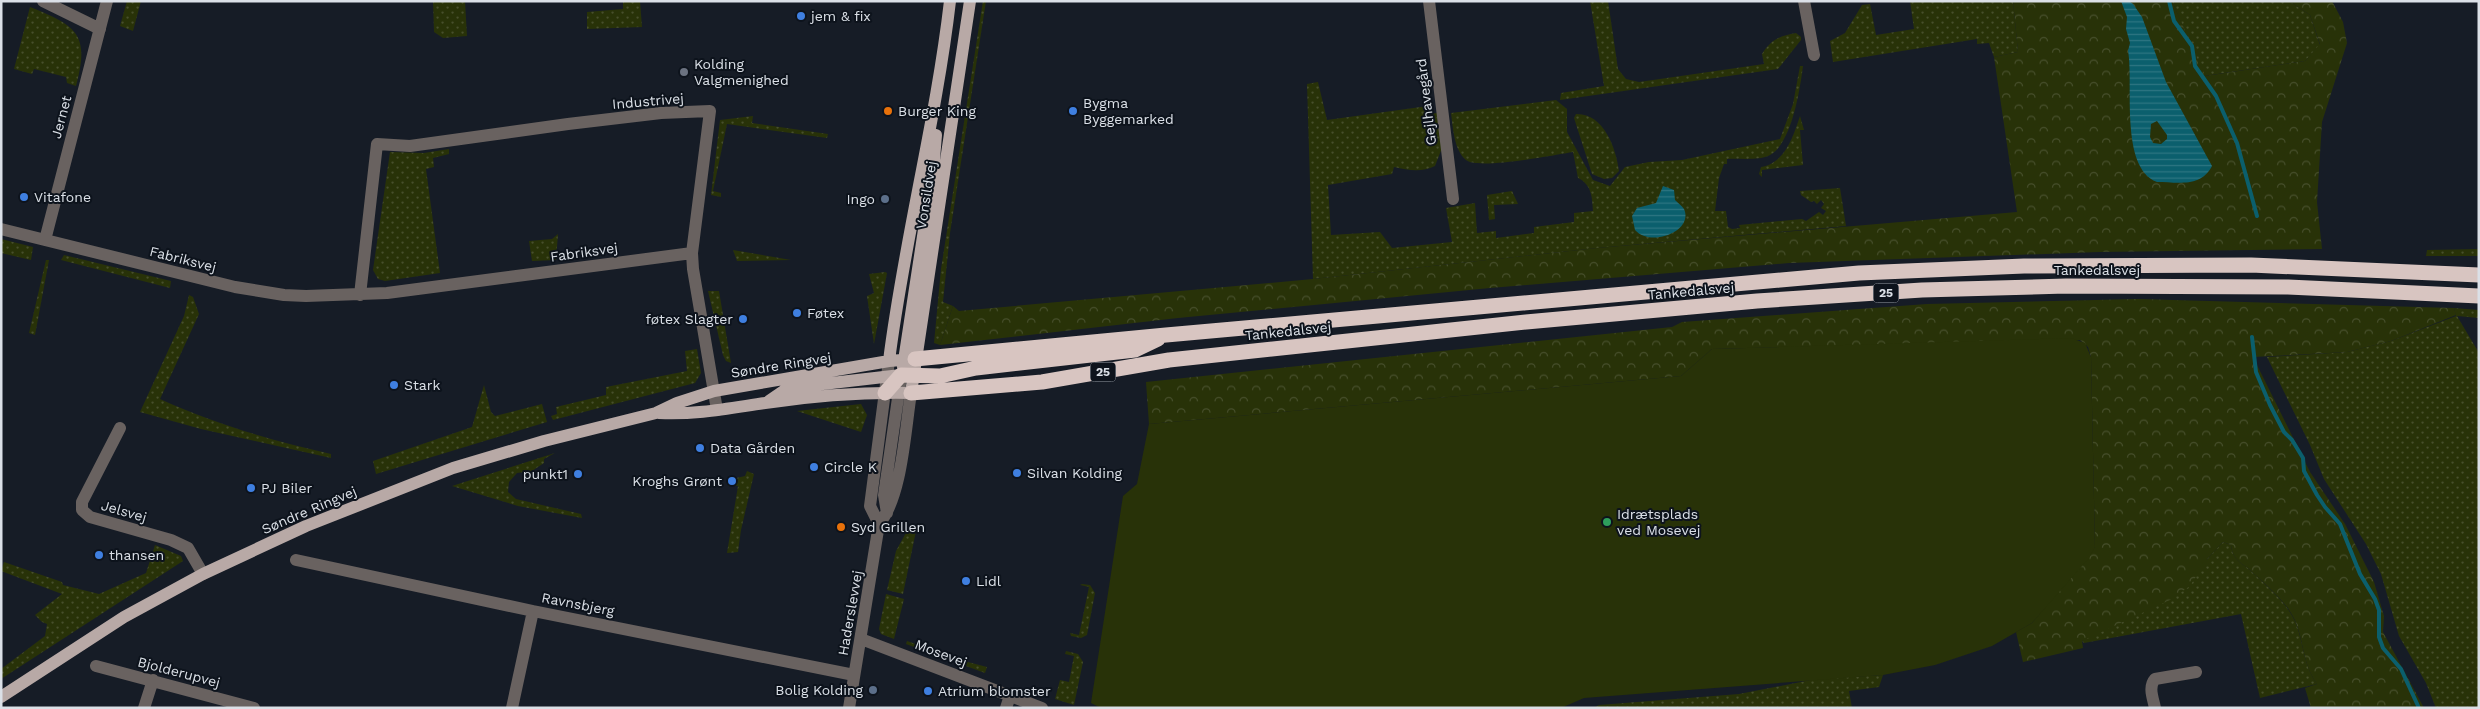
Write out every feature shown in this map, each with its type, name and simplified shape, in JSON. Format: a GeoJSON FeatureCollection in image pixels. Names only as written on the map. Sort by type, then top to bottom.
{"type":"FeatureCollection","features":[{"type":"Feature","properties":{"kind":"highway","name":"Tankedalsvej"},"geometry":{"type":"LineString","coordinates":[[904,369],[1166,335],[1859,273],[2034,266],[2251,265],[2479,274]]}},
{"type":"Feature","properties":{"kind":"highway","name":"Tankedalsvej"},"geometry":{"type":"LineString","coordinates":[[898,393],[1042,382],[1169,360],[1382,337],[1757,301],[1922,290],[2066,286],[2288,286],[2479,296]]}},
{"type":"Feature","properties":{"kind":"highway"},"geometry":{"type":"LineString","coordinates":[[898,393],[904,369]]}},
{"type":"Feature","properties":{"kind":"main road","name":"Vonsildvej"},"geometry":{"type":"LineString","coordinates":[[889,361],[901,277],[932,115],[950,1]]}},
{"type":"Feature","properties":{"kind":"main road"},"geometry":{"type":"LineString","coordinates":[[956,90],[951,79],[963,1]]}},
{"type":"Feature","properties":{"kind":"main road","name":"Vonsildvej"},"geometry":{"type":"LineString","coordinates":[[898,393],[956,90],[970,1]]}},
{"type":"Feature","properties":{"kind":"main road"},"geometry":{"type":"LineString","coordinates":[[767,403],[788,388],[904,369],[933,171],[936,138],[932,115]]}},
{"type":"Feature","properties":{"kind":"main road","name":"Søndre Ringvej"},"geometry":{"type":"LineString","coordinates":[[1,697],[124,617],[203,574],[306,526],[453,468],[544,441],[656,412],[677,402],[714,391],[889,361]]}},
{"type":"Feature","properties":{"kind":"main road","name":"Søndre Ringvej"},"geometry":{"type":"LineString","coordinates":[[656,412],[679,414],[767,403],[898,393]]}},
{"type":"Feature","properties":{"kind":"street"},"geometry":{"type":"LineString","coordinates":[[43,1],[100,29]]}},
{"type":"Feature","properties":{"kind":"street","name":"Jernet"},"geometry":{"type":"LineString","coordinates":[[45,240],[107,1]]}},
{"type":"Feature","properties":{"kind":"street","name":"Gejlhavegård"},"geometry":{"type":"LineString","coordinates":[[1430,1],[1453,199]]}},
{"type":"Feature","properties":{"kind":"street"},"geometry":{"type":"LineString","coordinates":[[1804,1],[1814,55]]}},
{"type":"Feature","properties":{"kind":"street","name":"Industrivej"},"geometry":{"type":"LineString","coordinates":[[360,295],[378,144],[410,146],[573,124],[661,114],[710,111],[692,253],[693,269],[717,410]]}},
{"type":"Feature","properties":{"kind":"street","name":"Fabriksvej"},"geometry":{"type":"LineString","coordinates":[[1,229],[235,287],[284,296],[360,295],[692,253]]}},
{"type":"Feature","properties":{"kind":"street"},"geometry":{"type":"LineString","coordinates":[[889,361],[904,369]]}},
{"type":"Feature","properties":{"kind":"street","name":"Haderslevvej"},"geometry":{"type":"LineString","coordinates":[[883,519],[870,506],[898,393]]}},
{"type":"Feature","properties":{"kind":"street","name":"Haderslevvej"},"geometry":{"type":"LineString","coordinates":[[849,708],[883,519],[894,496],[898,393]]}},
{"type":"Feature","properties":{"kind":"street","name":"Jelsvej"},"geometry":{"type":"LineString","coordinates":[[120,428],[82,502],[82,510],[90,517],[171,540],[188,548],[203,574]]}},
{"type":"Feature","properties":{"kind":"street","name":"Ravnsbjerg"},"geometry":{"type":"LineString","coordinates":[[296,560],[533,611],[854,675]]}},
{"type":"Feature","properties":{"kind":"street"},"geometry":{"type":"LineString","coordinates":[[512,708],[533,611]]}},
{"type":"Feature","properties":{"kind":"street","name":"Mosevej"},"geometry":{"type":"LineString","coordinates":[[861,639],[1008,702],[1042,708]]}},
{"type":"Feature","properties":{"kind":"street","name":"Bjolderupvej"},"geometry":{"type":"LineString","coordinates":[[96,666],[254,708]]}},
{"type":"Feature","properties":{"kind":"street"},"geometry":{"type":"LineString","coordinates":[[2155,708],[2151,691],[2151,683],[2154,679],[2196,672]]}},
{"type":"Feature","properties":{"kind":"street"},"geometry":{"type":"LineString","coordinates":[[144,708],[153,680]]}},
{"type":"Feature","properties":{"kind":"green space"},"geometry":{"type":"Polygon","coordinates":[[[127,1],[141,1],[133,31],[120,26],[127,1]]]}},
{"type":"Feature","properties":{"kind":"green space"},"geometry":{"type":"Polygon","coordinates":[[[433,1],[465,1],[467,36],[443,38],[434,32],[433,1]]]}},
{"type":"Feature","properties":{"kind":"green space"},"geometry":{"type":"Polygon","coordinates":[[[623,1],[640,1],[642,27],[587,29],[587,12],[623,9],[623,1]]]}},
{"type":"Feature","properties":{"kind":"green space"},"geometry":{"type":"Polygon","coordinates":[[[983,1],[986,1],[950,233],[943,302],[953,306],[940,345],[934,343],[941,269],[983,1]]]}},
{"type":"Feature","properties":{"kind":"green space"},"geometry":{"type":"Polygon","coordinates":[[[1590,1],[1608,1],[1618,69],[1626,79],[1639,82],[1764,64],[1762,54],[1776,39],[1796,33],[1801,37],[1801,40],[1778,69],[1560,100],[1561,93],[1604,86],[1590,1]]]}},
{"type":"Feature","properties":{"kind":"green space"},"geometry":{"type":"Polygon","coordinates":[[[1910,1],[2013,1],[2018,52],[1994,57],[1989,43],[1977,44],[1977,39],[1833,62],[1830,41],[1845,33],[1862,5],[1870,4],[1876,35],[1914,29],[1910,1]]]}},
{"type":"Feature","properties":{"kind":"green space"},"geometry":{"type":"Polygon","coordinates":[[[2013,1],[2172,1],[2205,76],[2305,61],[2320,44],[2310,15],[2289,1],[2332,1],[2343,22],[2347,43],[2322,122],[2317,202],[2322,249],[2099,252],[1789,263],[1490,288],[1178,318],[940,345],[953,306],[959,311],[1313,279],[1597,248],[2017,212],[1994,57],[2018,52],[2013,1]]]}},
{"type":"Feature","properties":{"kind":"green space"},"geometry":{"type":"Polygon","coordinates":[[[2172,1],[2289,1],[2310,15],[2320,45],[2305,61],[2204,76],[2172,1]]]}},
{"type":"Feature","properties":{"kind":"green space"},"geometry":{"type":"Polygon","coordinates":[[[30,7],[59,20],[76,34],[80,43],[81,54],[76,86],[67,83],[66,77],[34,69],[32,74],[14,69],[30,7]]]}},
{"type":"Feature","properties":{"kind":"green space"},"geometry":{"type":"Polygon","coordinates":[[[1800,66],[1803,66],[1800,88],[1794,115],[1784,139],[1778,149],[1766,157],[1727,159],[1727,164],[1724,164],[1719,178],[1715,211],[1726,211],[1728,227],[1732,229],[1740,228],[1739,225],[1802,219],[1806,221],[1819,212],[1823,215],[1826,211],[1821,208],[1824,204],[1821,200],[1817,204],[1814,201],[1811,202],[1801,195],[1800,191],[1840,188],[1846,226],[1597,248],[1313,279],[1307,84],[1318,82],[1327,120],[1428,106],[1429,114],[1437,113],[1442,148],[1435,166],[1420,170],[1394,167],[1392,174],[1328,185],[1331,235],[1380,232],[1392,248],[1452,242],[1446,208],[1475,203],[1477,233],[1496,231],[1496,238],[1534,233],[1534,227],[1574,222],[1574,213],[1593,211],[1589,188],[1578,178],[1573,152],[1500,163],[1473,163],[1466,160],[1459,151],[1451,113],[1556,100],[1567,109],[1567,132],[1593,180],[1610,186],[1625,167],[1649,162],[1682,160],[1780,139],[1793,104],[1800,66]]]}},
{"type":"Feature","properties":{"kind":"green space"},"geometry":{"type":"Polygon","coordinates":[[[1576,114],[1594,119],[1606,133],[1615,152],[1619,171],[1612,178],[1604,179],[1592,174],[1574,118],[1576,114]]]}},
{"type":"Feature","properties":{"kind":"green space"},"geometry":{"type":"Polygon","coordinates":[[[753,116],[752,123],[828,134],[827,138],[727,124],[713,191],[721,193],[721,197],[711,195],[720,120],[753,116]]]}},
{"type":"Feature","properties":{"kind":"green space"},"geometry":{"type":"Polygon","coordinates":[[[1800,116],[1804,130],[1800,130],[1803,165],[1762,170],[1762,177],[1759,174],[1761,167],[1769,165],[1782,155],[1791,140],[1800,116]]]}},
{"type":"Feature","properties":{"kind":"green space"},"geometry":{"type":"Polygon","coordinates":[[[449,149],[449,154],[433,158],[434,167],[426,169],[440,273],[385,281],[378,279],[373,270],[390,152],[424,153],[449,149]]]}},
{"type":"Feature","properties":{"kind":"green space"},"geometry":{"type":"Polygon","coordinates":[[[1512,191],[1518,204],[1494,205],[1495,219],[1489,220],[1487,195],[1512,191]]]}},
{"type":"Feature","properties":{"kind":"green space"},"geometry":{"type":"Polygon","coordinates":[[[558,234],[556,260],[532,261],[529,241],[552,239],[558,234]]]}},
{"type":"Feature","properties":{"kind":"green space"},"geometry":{"type":"Polygon","coordinates":[[[1,239],[33,247],[31,260],[1,253],[1,239]]]}},
{"type":"Feature","properties":{"kind":"green space"},"geometry":{"type":"Polygon","coordinates":[[[2479,249],[2479,256],[2426,256],[2427,250],[2479,249]]]}},
{"type":"Feature","properties":{"kind":"green space"},"geometry":{"type":"Polygon","coordinates":[[[733,250],[791,260],[737,261],[733,250]]]}},
{"type":"Feature","properties":{"kind":"green space"},"geometry":{"type":"Polygon","coordinates":[[[64,255],[171,281],[170,288],[61,260],[64,255]]]}},
{"type":"Feature","properties":{"kind":"green space"},"geometry":{"type":"Polygon","coordinates":[[[46,260],[49,260],[35,335],[29,333],[46,260]]]}},
{"type":"Feature","properties":{"kind":"green space"},"geometry":{"type":"Polygon","coordinates":[[[887,273],[874,344],[867,296],[874,293],[869,274],[887,273]]]}},
{"type":"Feature","properties":{"kind":"green space"},"geometry":{"type":"Polygon","coordinates":[[[708,291],[719,291],[731,363],[726,361],[723,355],[708,291]]]}},
{"type":"Feature","properties":{"kind":"green space"},"geometry":{"type":"Polygon","coordinates":[[[189,295],[193,297],[199,314],[160,399],[203,417],[244,431],[331,454],[331,458],[201,429],[140,412],[184,316],[189,295]]]}},
{"type":"Feature","properties":{"kind":"green space"},"geometry":{"type":"Polygon","coordinates":[[[2138,299],[2454,308],[2456,315],[2391,341],[2347,352],[2253,357],[2310,472],[2345,524],[2374,582],[2384,616],[2383,632],[2424,708],[2311,708],[2305,688],[2317,684],[2308,666],[2294,619],[2285,604],[2236,558],[2231,545],[2223,542],[2207,559],[2190,586],[2170,600],[2082,641],[2083,648],[2023,662],[2016,632],[2032,623],[2095,547],[2091,357],[2088,347],[2080,340],[1712,349],[1681,376],[1149,424],[1146,382],[1672,327],[1682,322],[1927,304],[2138,299]]]}},
{"type":"Feature","properties":{"kind":"green space"},"geometry":{"type":"Polygon","coordinates":[[[2454,308],[2479,310],[2479,318],[2457,316],[2479,353],[2479,708],[2436,708],[2426,683],[2399,636],[2381,574],[2366,544],[2324,479],[2310,445],[2267,357],[2347,352],[2391,341],[2456,316],[2454,308]]]}},
{"type":"Feature","properties":{"kind":"green space","name":"Idrætsplads ved Mosevej"},"geometry":{"type":"Polygon","coordinates":[[[2071,338],[2085,343],[2091,357],[2095,547],[2089,558],[2032,623],[1992,646],[1935,665],[1883,675],[1584,698],[1561,708],[1101,708],[1091,703],[1123,496],[1137,484],[1149,424],[1681,376],[1712,349],[2071,338]]]}},
{"type":"Feature","properties":{"kind":"green space"},"geometry":{"type":"Polygon","coordinates":[[[697,349],[701,373],[695,383],[553,420],[551,416],[557,414],[556,407],[606,395],[606,387],[687,371],[685,351],[697,349]]]}},
{"type":"Feature","properties":{"kind":"green space"},"geometry":{"type":"Polygon","coordinates":[[[484,385],[491,412],[495,416],[542,404],[547,422],[376,474],[373,461],[472,427],[484,385]]]}},
{"type":"Feature","properties":{"kind":"green space"},"geometry":{"type":"Polygon","coordinates":[[[861,404],[867,415],[861,432],[797,411],[861,404]]]}},
{"type":"Feature","properties":{"kind":"green space"},"geometry":{"type":"Polygon","coordinates":[[[555,453],[544,459],[544,463],[532,471],[517,473],[509,482],[508,492],[516,499],[581,514],[582,518],[518,506],[452,486],[555,453]]]}},
{"type":"Feature","properties":{"kind":"green space"},"geometry":{"type":"Polygon","coordinates":[[[747,471],[754,474],[738,552],[727,553],[738,486],[728,486],[728,480],[745,476],[747,471]]]}},
{"type":"Feature","properties":{"kind":"green space"},"geometry":{"type":"Polygon","coordinates":[[[908,529],[916,531],[903,594],[887,590],[896,551],[908,529]]]}},
{"type":"Feature","properties":{"kind":"green space"},"geometry":{"type":"Polygon","coordinates":[[[2223,542],[2231,545],[2236,558],[2269,588],[2288,610],[2297,626],[2309,670],[2317,684],[2260,698],[2241,614],[2084,643],[2082,641],[2207,559],[2223,542]]]}},
{"type":"Feature","properties":{"kind":"green space"},"geometry":{"type":"Polygon","coordinates":[[[155,545],[181,556],[183,561],[1,679],[1,669],[45,636],[47,624],[35,615],[62,594],[1,571],[4,562],[62,582],[63,585],[99,594],[146,573],[155,545]]]}},
{"type":"Feature","properties":{"kind":"green space"},"geometry":{"type":"Polygon","coordinates":[[[1080,585],[1090,585],[1095,593],[1087,635],[1081,638],[1071,636],[1070,633],[1079,635],[1089,587],[1080,585]]]}},
{"type":"Feature","properties":{"kind":"green space"},"geometry":{"type":"Polygon","coordinates":[[[886,594],[904,599],[894,639],[881,634],[879,629],[886,594]]]}},
{"type":"Feature","properties":{"kind":"green space"},"geometry":{"type":"Polygon","coordinates":[[[907,641],[987,667],[985,673],[906,644],[907,641]]]}},
{"type":"Feature","properties":{"kind":"green space"},"geometry":{"type":"Polygon","coordinates":[[[1066,651],[1078,654],[1083,662],[1074,705],[1055,699],[1060,680],[1069,682],[1074,656],[1065,654],[1066,651]]]}},
{"type":"Feature","properties":{"kind":"green space"},"geometry":{"type":"Polygon","coordinates":[[[1883,675],[1879,687],[1849,691],[1852,708],[1593,708],[1599,705],[1739,694],[1816,679],[1883,675]]]}},
{"type":"Feature","properties":{"kind":"water"},"geometry":{"type":"Polygon","coordinates":[[[2121,1],[2129,1],[2133,4],[2142,17],[2166,82],[2212,166],[2202,178],[2180,183],[2157,182],[2145,174],[2137,160],[2130,123],[2128,51],[2130,43],[2126,29],[2127,17],[2121,1]],[[2157,121],[2151,124],[2150,137],[2153,143],[2161,144],[2167,139],[2167,135],[2157,121]]]}},
{"type":"Feature","properties":{"kind":"water"},"geometry":{"type":"Polygon","coordinates":[[[1663,186],[1674,190],[1675,200],[1684,209],[1685,217],[1683,224],[1669,235],[1651,237],[1642,235],[1635,230],[1632,216],[1637,208],[1656,203],[1663,186]]]}},
{"type":"Feature","properties":{"kind":"waterway"},"geometry":{"type":"LineString","coordinates":[[2169,1],[2174,21],[2192,46],[2195,66],[2216,96],[2237,143],[2257,216]]}},
{"type":"Feature","properties":{"kind":"waterway"},"geometry":{"type":"LineString","coordinates":[[2252,337],[2256,372],[2270,405],[2284,432],[2292,440],[2303,458],[2304,471],[2317,495],[2340,524],[2360,574],[2375,599],[2379,610],[2379,637],[2383,648],[2401,669],[2419,708]]}},
{"type":"Feature","properties":{"kind":"place","name":"jem & fix"},"geometry":{"type":"Point","coordinates":[801,16]}},
{"type":"Feature","properties":{"kind":"place","name":"Kolding Valgmenighed"},"geometry":{"type":"Point","coordinates":[684,72]}},
{"type":"Feature","properties":{"kind":"place","name":"Burger King"},"geometry":{"type":"Point","coordinates":[888,111]}},
{"type":"Feature","properties":{"kind":"place","name":"Bygma Byggemarked"},"geometry":{"type":"Point","coordinates":[1073,111]}},
{"type":"Feature","properties":{"kind":"place","name":"Vitafone"},"geometry":{"type":"Point","coordinates":[24,197]}},
{"type":"Feature","properties":{"kind":"place","name":"Ingo"},"geometry":{"type":"Point","coordinates":[885,199]}},
{"type":"Feature","properties":{"kind":"place","name":"Føtex"},"geometry":{"type":"Point","coordinates":[797,313]}},
{"type":"Feature","properties":{"kind":"place","name":"føtex Slagter"},"geometry":{"type":"Point","coordinates":[743,319]}},
{"type":"Feature","properties":{"kind":"place","name":"Stark"},"geometry":{"type":"Point","coordinates":[394,385]}},
{"type":"Feature","properties":{"kind":"place","name":"Data Gården"},"geometry":{"type":"Point","coordinates":[700,448]}},
{"type":"Feature","properties":{"kind":"place","name":"Circle K"},"geometry":{"type":"Point","coordinates":[814,467]}},
{"type":"Feature","properties":{"kind":"place","name":"Silvan Kolding"},"geometry":{"type":"Point","coordinates":[1017,473]}},
{"type":"Feature","properties":{"kind":"place","name":"punkt1"},"geometry":{"type":"Point","coordinates":[578,474]}},
{"type":"Feature","properties":{"kind":"place","name":"Kroghs Grønt"},"geometry":{"type":"Point","coordinates":[732,481]}},
{"type":"Feature","properties":{"kind":"place","name":"PJ Biler"},"geometry":{"type":"Point","coordinates":[251,488]}},
{"type":"Feature","properties":{"kind":"place","name":"Idrætsplads ved Mosevej"},"geometry":{"type":"Point","coordinates":[1607,522]}},
{"type":"Feature","properties":{"kind":"place","name":"Syd Grillen"},"geometry":{"type":"Point","coordinates":[841,527]}},
{"type":"Feature","properties":{"kind":"place","name":"thansen"},"geometry":{"type":"Point","coordinates":[99,555]}},
{"type":"Feature","properties":{"kind":"place","name":"Lidl"},"geometry":{"type":"Point","coordinates":[966,581]}},
{"type":"Feature","properties":{"kind":"place","name":"Bolig Kolding"},"geometry":{"type":"Point","coordinates":[873,690]}},
{"type":"Feature","properties":{"kind":"place","name":"Atrium blomster"},"geometry":{"type":"Point","coordinates":[928,691]}}]}
